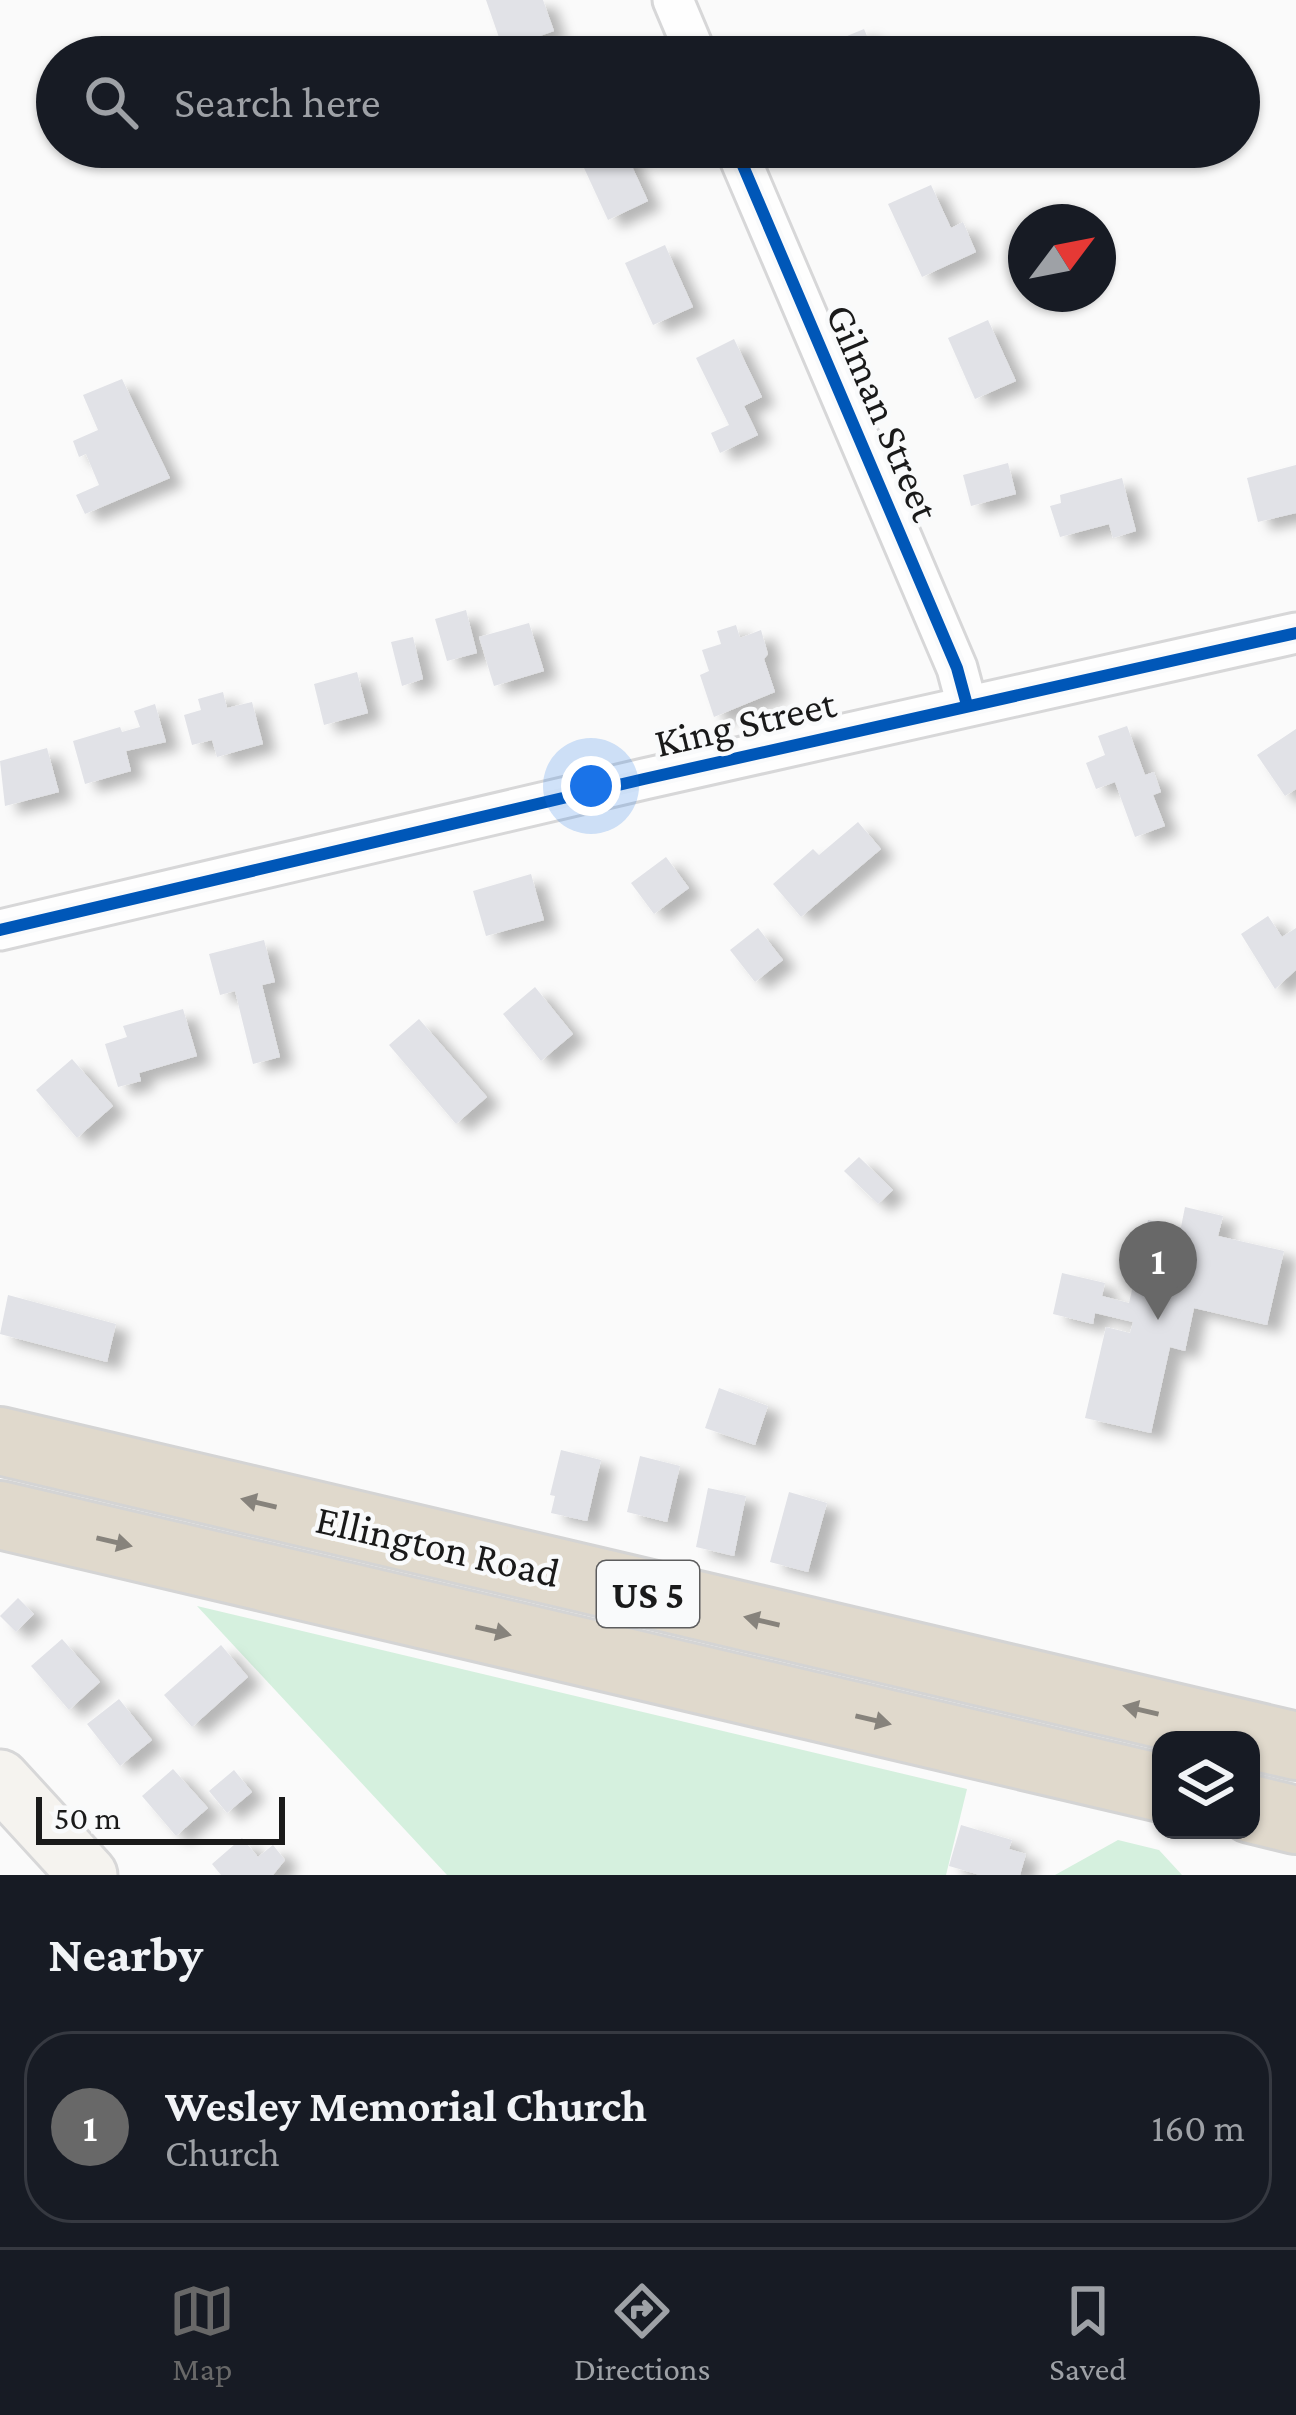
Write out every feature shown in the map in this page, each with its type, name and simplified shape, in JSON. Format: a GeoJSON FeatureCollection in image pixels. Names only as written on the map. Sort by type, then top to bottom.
{"type":"FeatureCollection","features":[{"type":"Feature","properties":{"kind":"highway","name":"Ellington Road"},"geometry":{"type":"LineString","coordinates":[[0,1442],[1296,1747]]}},
{"type":"Feature","properties":{"kind":"highway","name":"Ellington Road"},"geometry":{"type":"LineString","coordinates":[[0,1515],[1152,1786]]}},
{"type":"Feature","properties":{"kind":"highway"},"geometry":{"type":"LineString","coordinates":[[1260,1811],[1296,1820]]}},
{"type":"Feature","properties":{"kind":"street"},"geometry":{"type":"LineString","coordinates":[[673,0],[688,36]]}},
{"type":"Feature","properties":{"kind":"street","name":"Gilman Street"},"geometry":{"type":"LineString","coordinates":[[744,168],[957,668],[967,705]]}},
{"type":"Feature","properties":{"kind":"street","name":"King Street"},"geometry":{"type":"LineString","coordinates":[[0,930],[1296,633]]}},
{"type":"Feature","properties":{"kind":"street"},"geometry":{"type":"LineString","coordinates":[[0,1779],[88,1875]]}},
{"type":"Feature","properties":{"kind":"green space"},"geometry":{"type":"Polygon","coordinates":[[[197,1606],[967,1789],[946,1875],[447,1875],[197,1606]]]}},
{"type":"Feature","properties":{"kind":"green space"},"geometry":{"type":"Polygon","coordinates":[[[1118,1840],[1159,1850],[1182,1875],[1055,1875],[1118,1840]]]}},
{"type":"Feature","properties":{"kind":"building"},"geometry":{"type":"Polygon","coordinates":[[[486,0],[543,0],[554,31],[540,36],[498,36],[486,0]]]}},
{"type":"Feature","properties":{"kind":"building"},"geometry":{"type":"Polygon","coordinates":[[[584,168],[633,168],[648,201],[608,220],[584,168]]]}},
{"type":"Feature","properties":{"kind":"building"},"geometry":{"type":"Polygon","coordinates":[[[931,185],[951,228],[963,222],[976,252],[922,277],[888,204],[931,185]]]}},
{"type":"Feature","properties":{"kind":"building"},"geometry":{"type":"Polygon","coordinates":[[[665,245],[693,307],[653,325],[625,263],[665,245]]]}},
{"type":"Feature","properties":{"kind":"building"},"geometry":{"type":"Polygon","coordinates":[[[988,320],[1016,381],[975,399],[948,338],[988,320]]]}},
{"type":"Feature","properties":{"kind":"building"},"geometry":{"type":"Polygon","coordinates":[[[734,339],[762,397],[744,406],[758,435],[720,453],[711,433],[729,425],[696,358],[734,339]]]}},
{"type":"Feature","properties":{"kind":"building"},"geometry":{"type":"Polygon","coordinates":[[[122,379],[170,478],[85,514],[76,495],[99,485],[86,454],[79,457],[73,441],[98,430],[83,395],[122,379]]]}},
{"type":"Feature","properties":{"kind":"building"},"geometry":{"type":"Polygon","coordinates":[[[1008,463],[1016,494],[971,506],[963,475],[1008,463]]]}},
{"type":"Feature","properties":{"kind":"building"},"geometry":{"type":"Polygon","coordinates":[[[1296,465],[1296,513],[1258,522],[1247,478],[1296,465]]]}},
{"type":"Feature","properties":{"kind":"building"},"geometry":{"type":"Polygon","coordinates":[[[1122,478],[1136,531],[1113,538],[1109,524],[1060,537],[1050,506],[1061,503],[1060,495],[1122,478]]]}},
{"type":"Feature","properties":{"kind":"building"},"geometry":{"type":"Polygon","coordinates":[[[466,610],[477,653],[447,661],[435,619],[466,610]]]}},
{"type":"Feature","properties":{"kind":"building"},"geometry":{"type":"Polygon","coordinates":[[[529,623],[544,671],[494,686],[479,637],[529,623]]]}},
{"type":"Feature","properties":{"kind":"building"},"geometry":{"type":"Polygon","coordinates":[[[736,625],[740,638],[761,630],[775,692],[714,717],[700,675],[709,671],[702,650],[721,644],[717,631],[736,625]]]}},
{"type":"Feature","properties":{"kind":"building"},"geometry":{"type":"Polygon","coordinates":[[[413,637],[423,679],[402,686],[391,642],[413,637]]]}},
{"type":"Feature","properties":{"kind":"building"},"geometry":{"type":"Polygon","coordinates":[[[357,672],[368,713],[324,725],[314,684],[357,672]]]}},
{"type":"Feature","properties":{"kind":"building"},"geometry":{"type":"Polygon","coordinates":[[[223,692],[227,708],[252,702],[263,744],[217,757],[212,740],[192,745],[184,715],[201,710],[198,699],[223,692]]]}},
{"type":"Feature","properties":{"kind":"building"},"geometry":{"type":"Polygon","coordinates":[[[155,704],[166,742],[126,751],[131,771],[85,784],[73,741],[120,727],[122,732],[140,727],[134,711],[155,704]]]}},
{"type":"Feature","properties":{"kind":"building"},"geometry":{"type":"Polygon","coordinates":[[[1127,726],[1145,775],[1154,772],[1161,792],[1153,795],[1165,826],[1135,837],[1115,782],[1096,789],[1086,763],[1105,755],[1098,736],[1127,726]]]}},
{"type":"Feature","properties":{"kind":"building"},"geometry":{"type":"Polygon","coordinates":[[[1296,729],[1296,789],[1285,796],[1257,755],[1296,729]]]}},
{"type":"Feature","properties":{"kind":"building"},"geometry":{"type":"Polygon","coordinates":[[[47,748],[59,792],[5,806],[0,761],[47,748]]]}},
{"type":"Feature","properties":{"kind":"building"},"geometry":{"type":"Polygon","coordinates":[[[858,822],[881,849],[801,917],[773,884],[813,849],[819,855],[858,822]]]}},
{"type":"Feature","properties":{"kind":"building"},"geometry":{"type":"Polygon","coordinates":[[[666,857],[689,888],[654,914],[631,883],[666,857]]]}},
{"type":"Feature","properties":{"kind":"building"},"geometry":{"type":"Polygon","coordinates":[[[531,874],[544,920],[486,936],[473,891],[531,874]]]}},
{"type":"Feature","properties":{"kind":"building"},"geometry":{"type":"Polygon","coordinates":[[[1268,916],[1282,937],[1296,928],[1296,970],[1275,989],[1241,934],[1268,916]]]}},
{"type":"Feature","properties":{"kind":"building"},"geometry":{"type":"Polygon","coordinates":[[[758,928],[783,960],[755,982],[730,950],[758,928]]]}},
{"type":"Feature","properties":{"kind":"building"},"geometry":{"type":"Polygon","coordinates":[[[264,940],[275,982],[262,985],[280,1057],[253,1064],[235,991],[220,995],[209,954],[264,940]]]}},
{"type":"Feature","properties":{"kind":"building"},"geometry":{"type":"Polygon","coordinates":[[[535,987],[573,1034],[541,1061],[503,1014],[535,987]]]}},
{"type":"Feature","properties":{"kind":"building"},"geometry":{"type":"Polygon","coordinates":[[[183,1009],[197,1056],[139,1073],[141,1081],[118,1087],[105,1044],[127,1037],[123,1026],[183,1009]]]}},
{"type":"Feature","properties":{"kind":"building"},"geometry":{"type":"Polygon","coordinates":[[[419,1019],[487,1097],[456,1124],[389,1045],[419,1019]]]}},
{"type":"Feature","properties":{"kind":"building"},"geometry":{"type":"Polygon","coordinates":[[[72,1059],[113,1106],[77,1138],[36,1090],[72,1059]]]}},
{"type":"Feature","properties":{"kind":"building"},"geometry":{"type":"Polygon","coordinates":[[[859,1157],[893,1190],[878,1204],[844,1171],[859,1157]]]}},
{"type":"Feature","properties":{"kind":"building"},"geometry":{"type":"Polygon","coordinates":[[[1185,1207],[1223,1216],[1218,1236],[1284,1251],[1267,1325],[1194,1308],[1185,1351],[1170,1347],[1151,1433],[1085,1418],[1106,1327],[1130,1333],[1133,1322],[1095,1313],[1093,1324],[1053,1314],[1062,1273],[1105,1283],[1102,1296],[1129,1303],[1148,1220],[1181,1227],[1185,1207]]]}},
{"type":"Feature","properties":{"kind":"building"},"geometry":{"type":"Polygon","coordinates":[[[8,1295],[116,1324],[107,1362],[0,1334],[8,1295]]]}},
{"type":"Feature","properties":{"kind":"building"},"geometry":{"type":"Polygon","coordinates":[[[719,1388],[768,1406],[755,1445],[705,1428],[719,1388]]]}},
{"type":"Feature","properties":{"kind":"building"},"geometry":{"type":"Polygon","coordinates":[[[561,1450],[601,1460],[587,1521],[551,1513],[555,1496],[550,1495],[561,1450]]]}},
{"type":"Feature","properties":{"kind":"building"},"geometry":{"type":"Polygon","coordinates":[[[640,1456],[680,1466],[667,1522],[627,1512],[640,1456]]]}},
{"type":"Feature","properties":{"kind":"building"},"geometry":{"type":"Polygon","coordinates":[[[708,1488],[746,1496],[734,1556],[696,1547],[708,1488]]]}},
{"type":"Feature","properties":{"kind":"building"},"geometry":{"type":"Polygon","coordinates":[[[789,1492],[827,1503],[808,1572],[770,1562],[789,1492]]]}},
{"type":"Feature","properties":{"kind":"building"},"geometry":{"type":"Polygon","coordinates":[[[18,1598],[34,1614],[16,1632],[0,1616],[18,1598]]]}},
{"type":"Feature","properties":{"kind":"building"},"geometry":{"type":"Polygon","coordinates":[[[62,1639],[100,1682],[69,1710],[31,1666],[62,1639]]]}},
{"type":"Feature","properties":{"kind":"building"},"geometry":{"type":"Polygon","coordinates":[[[221,1645],[248,1677],[192,1727],[164,1695],[221,1645]]]}},
{"type":"Feature","properties":{"kind":"building"},"geometry":{"type":"Polygon","coordinates":[[[119,1699],[152,1740],[120,1766],[87,1724],[119,1699]]]}},
{"type":"Feature","properties":{"kind":"building"},"geometry":{"type":"Polygon","coordinates":[[[173,1769],[208,1808],[176,1836],[142,1796],[173,1769]]]}},
{"type":"Feature","properties":{"kind":"building"},"geometry":{"type":"Polygon","coordinates":[[[234,1770],[252,1792],[227,1813],[209,1791],[234,1770]]]}},
{"type":"Feature","properties":{"kind":"building"},"geometry":{"type":"Polygon","coordinates":[[[961,1825],[1012,1840],[1009,1849],[1026,1854],[1020,1875],[980,1875],[949,1866],[961,1825]]]}},
{"type":"Feature","properties":{"kind":"building"},"geometry":{"type":"Polygon","coordinates":[[[242,1838],[258,1857],[273,1845],[285,1860],[273,1875],[221,1875],[212,1864],[242,1838]]]}},
{"type":"Feature","properties":{"kind":"cycle path"},"geometry":{"type":"LineString","coordinates":[[744,168],[957,668],[967,705]]}},
{"type":"Feature","properties":{"kind":"cycle path"},"geometry":{"type":"LineString","coordinates":[[0,930],[1296,633]]}},
{"type":"Feature","properties":{"kind":"place","name":"Wesley Memorial Church"},"geometry":{"type":"Point","coordinates":[1158,1320]}}]}
